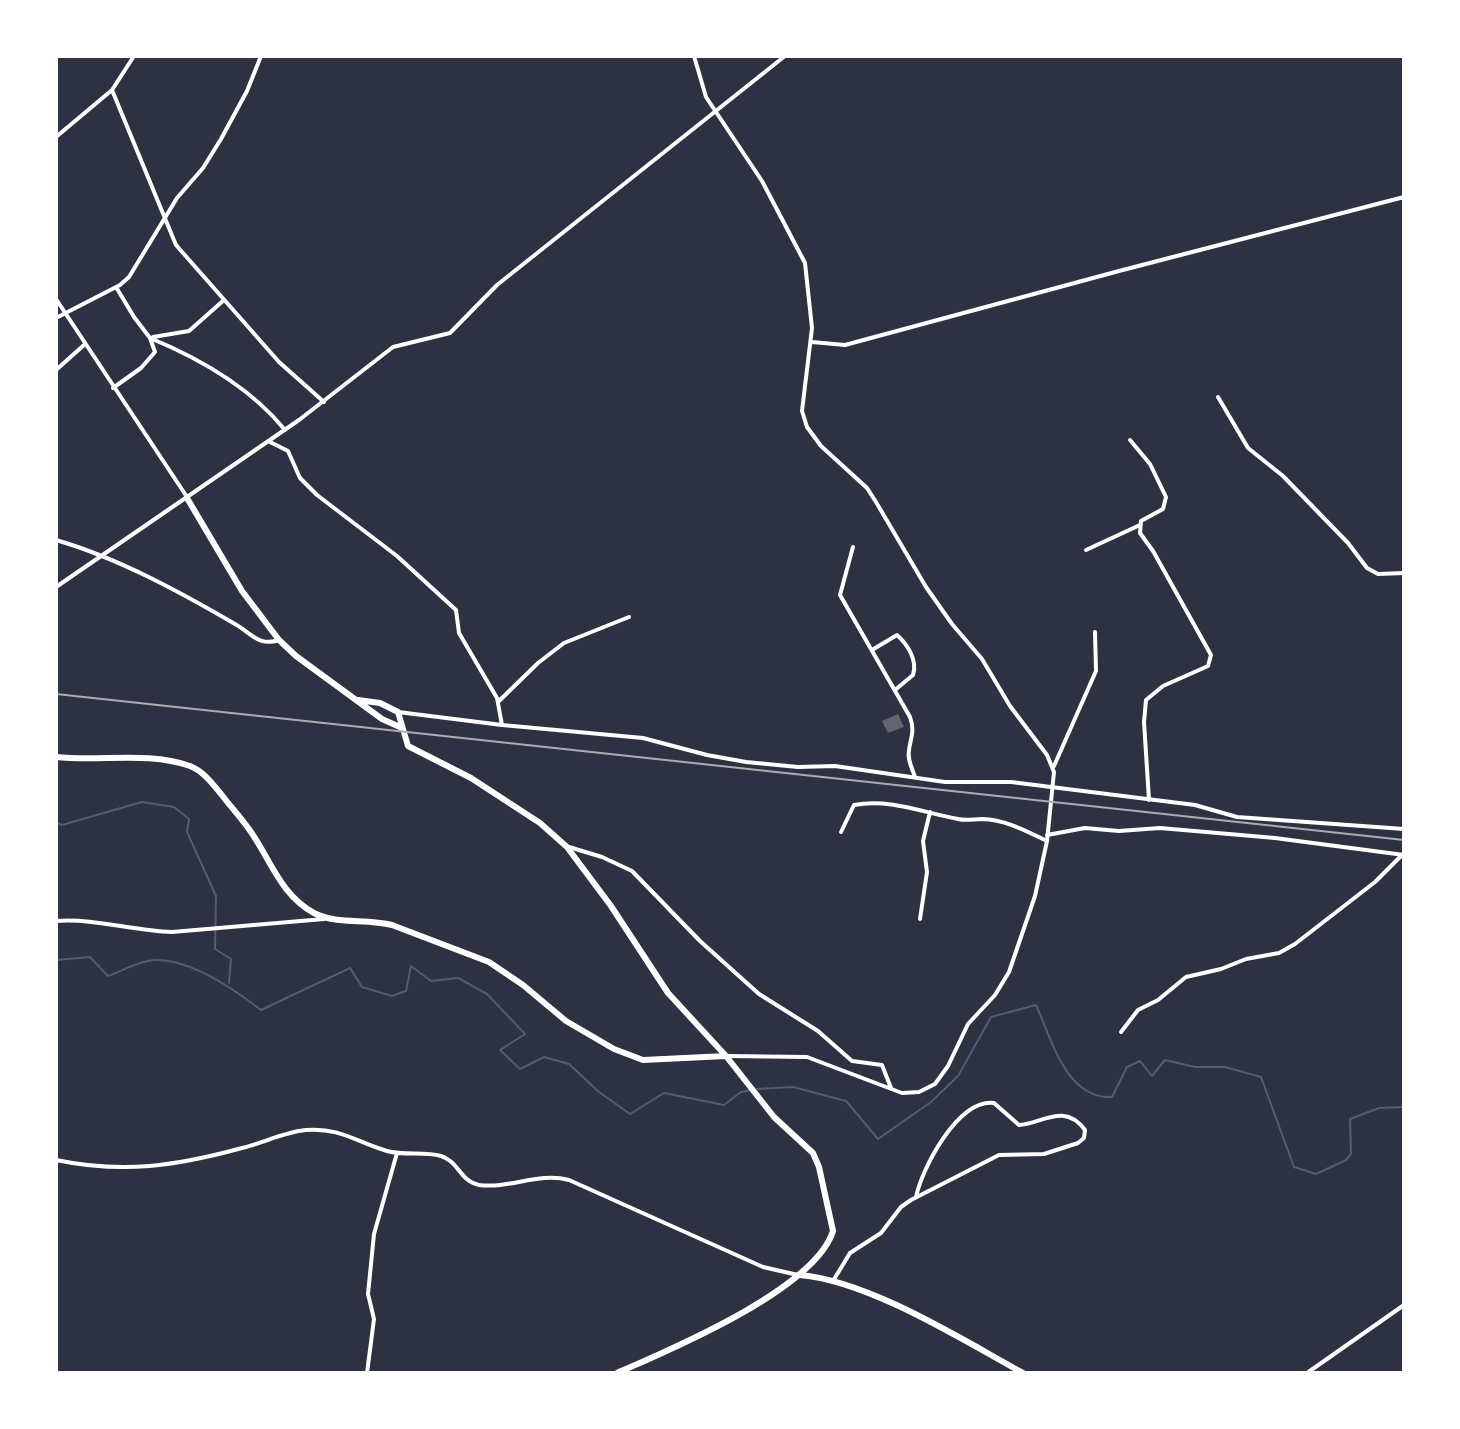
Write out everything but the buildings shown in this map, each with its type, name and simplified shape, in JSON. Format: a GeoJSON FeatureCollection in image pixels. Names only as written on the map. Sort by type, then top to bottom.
{"type":"FeatureCollection","features":[{"type":"Feature","properties":{"kind":"street"},"geometry":{"type":"LineString","coordinates":[[56,137],[112,90],[134,56]]}},
{"type":"Feature","properties":{"kind":"street"},"geometry":{"type":"LineString","coordinates":[[56,318],[129,277],[177,198],[203,168],[221,139],[247,91],[261,56]]}},
{"type":"Feature","properties":{"kind":"street"},"geometry":{"type":"LineString","coordinates":[[694,56],[701,86],[762,181],[801,254],[809,290],[812,342],[803,400],[803,418],[807,427],[821,446],[867,488],[926,587],[982,659],[1053,768]]}},
{"type":"Feature","properties":{"kind":"street"},"geometry":{"type":"LineString","coordinates":[[56,587],[285,430],[393,347],[450,333],[497,285],[785,56]]}},
{"type":"Feature","properties":{"kind":"street"},"geometry":{"type":"LineString","coordinates":[[112,90],[176,245],[289,372],[324,402]]}},
{"type":"Feature","properties":{"kind":"street"},"geometry":{"type":"LineString","coordinates":[[812,342],[845,345],[1404,197]]}},
{"type":"Feature","properties":{"kind":"street"},"geometry":{"type":"LineString","coordinates":[[113,388],[154,355],[150,338],[116,287]]}},
{"type":"Feature","properties":{"kind":"street"},"geometry":{"type":"LineString","coordinates":[[56,299],[187,498],[242,591],[279,640],[382,719],[402,728]]}},
{"type":"Feature","properties":{"kind":"street"},"geometry":{"type":"LineString","coordinates":[[150,338],[189,331],[224,300]]}},
{"type":"Feature","properties":{"kind":"street"},"geometry":{"type":"LineString","coordinates":[[150,338],[223,375],[263,405],[285,430]]}},
{"type":"Feature","properties":{"kind":"street"},"geometry":{"type":"LineString","coordinates":[[56,370],[84,345]]}},
{"type":"Feature","properties":{"kind":"street"},"geometry":{"type":"LineString","coordinates":[[1218,397],[1248,448],[1283,476],[1348,543],[1367,568],[1378,574],[1404,573]]}},
{"type":"Feature","properties":{"kind":"street"},"geometry":{"type":"LineString","coordinates":[[1086,550],[1140,525],[1163,509],[1166,497],[1163,486],[1130,440]]}},
{"type":"Feature","properties":{"kind":"street"},"geometry":{"type":"LineString","coordinates":[[268,441],[288,451],[300,478],[317,495],[408,565],[456,610],[459,633],[498,702],[502,725]]}},
{"type":"Feature","properties":{"kind":"street"},"geometry":{"type":"LineString","coordinates":[[1140,525],[1140,533],[1212,660],[1208,666],[1163,686],[1146,700],[1143,712],[1149,800]]}},
{"type":"Feature","properties":{"kind":"street"},"geometry":{"type":"LineString","coordinates":[[56,540],[102,555],[192,598],[259,641],[270,643],[279,640]]}},
{"type":"Feature","properties":{"kind":"street"},"geometry":{"type":"LineString","coordinates":[[853,547],[840,595],[913,724],[909,758],[915,777]]}},
{"type":"Feature","properties":{"kind":"street"},"geometry":{"type":"LineString","coordinates":[[498,702],[538,663],[564,643],[629,617]]}},
{"type":"Feature","properties":{"kind":"street"},"geometry":{"type":"LineString","coordinates":[[56,921],[90,920],[151,931],[329,919],[379,921],[475,956],[508,974],[566,1021],[643,1060],[726,1056],[807,1057],[892,1090],[911,1093],[926,1090],[935,1084],[948,1066],[968,1024],[1000,988],[1013,962],[1031,907],[1047,838],[1053,768],[1096,671],[1095,632]]}},
{"type":"Feature","properties":{"kind":"street"},"geometry":{"type":"LineString","coordinates":[[872,650],[897,635],[912,657],[913,675],[895,690]]}},
{"type":"Feature","properties":{"kind":"street"},"geometry":{"type":"LineString","coordinates":[[358,700],[380,703],[398,712],[643,738],[746,762],[798,767],[835,766],[945,782],[1011,782],[1195,805],[1237,817],[1404,829]]}},
{"type":"Feature","properties":{"kind":"street"},"geometry":{"type":"LineString","coordinates":[[398,712],[404,741],[410,748],[471,778],[540,823],[567,847],[611,906],[668,993],[733,1064],[774,1117],[813,1153],[819,1167],[833,1231],[818,1259],[800,1275],[703,1334],[634,1370],[617,1373]]}},
{"type":"Feature","properties":{"kind":"street"},"geometry":{"type":"LineString","coordinates":[[56,757],[164,760],[198,770],[252,833],[273,873],[292,896],[312,912],[329,919]]}},
{"type":"Feature","properties":{"kind":"street"},"geometry":{"type":"LineString","coordinates":[[841,832],[855,804],[903,806],[962,820],[982,819],[1012,825],[1047,838],[1085,828],[1119,831],[1160,828],[1403,854]]}},
{"type":"Feature","properties":{"kind":"street"},"geometry":{"type":"LineString","coordinates":[[920,919],[927,872],[923,841],[930,812]]}},
{"type":"Feature","properties":{"kind":"street"},"geometry":{"type":"LineString","coordinates":[[567,847],[602,857],[632,871],[741,980],[771,1003],[818,1031],[852,1061],[882,1065],[892,1090]]}},
{"type":"Feature","properties":{"kind":"street"},"geometry":{"type":"LineString","coordinates":[[1121,1032],[1138,1010],[1158,1000],[1186,977],[1246,959],[1279,953],[1295,944],[1375,882],[1403,854]]}},
{"type":"Feature","properties":{"kind":"street"},"geometry":{"type":"LineString","coordinates":[[833,1281],[850,1253],[881,1233],[901,1207],[916,1197],[999,1155],[1044,1154],[1078,1143],[1084,1138],[1085,1130],[1075,1121],[1052,1115],[1019,1125],[994,1103],[979,1104],[939,1144],[924,1169],[916,1197]]}},
{"type":"Feature","properties":{"kind":"street"},"geometry":{"type":"LineString","coordinates":[[56,1160],[113,1169],[143,1167],[207,1158],[281,1135],[318,1129],[347,1135],[397,1153],[443,1156],[456,1165],[466,1179],[480,1185],[510,1185],[539,1177],[569,1180],[763,1267],[833,1281],[868,1293],[1023,1373]]}},
{"type":"Feature","properties":{"kind":"street"},"geometry":{"type":"LineString","coordinates":[[367,1373],[374,1319],[368,1294],[374,1234],[397,1153]]}},
{"type":"Feature","properties":{"kind":"street"},"geometry":{"type":"LineString","coordinates":[[1307,1373],[1404,1305]]}},
{"type":"Feature","properties":{"kind":"waterway"},"geometry":{"type":"LineString","coordinates":[[56,822],[62,825],[142,802],[174,807],[189,819],[187,832],[216,896],[215,949],[231,959],[229,983]]}},
{"type":"Feature","properties":{"kind":"waterway"},"geometry":{"type":"LineString","coordinates":[[56,960],[90,957],[108,976],[150,960],[183,964],[225,985],[261,1010],[350,968],[362,987],[392,996],[406,991],[411,966],[431,981],[458,978],[487,994],[525,1034],[500,1050],[520,1069],[544,1057],[569,1064],[599,1092],[630,1114],[664,1093],[724,1105],[741,1092],[751,1090]]}},
{"type":"Feature","properties":{"kind":"waterway"},"geometry":{"type":"LineString","coordinates":[[757,1089],[793,1087],[846,1101],[878,1139],[931,1102],[958,1076],[991,1017],[1036,1005],[1063,1065],[1072,1078],[1096,1095],[1112,1097],[1127,1067],[1140,1061],[1152,1076],[1165,1060],[1195,1067],[1225,1067],[1261,1077],[1294,1167],[1316,1174],[1346,1160],[1351,1154],[1350,1119],[1379,1108],[1404,1107]]}},
{"type":"Feature","properties":{"kind":"railway"},"geometry":{"type":"LineString","coordinates":[[56,694],[1404,840]]}}]}
